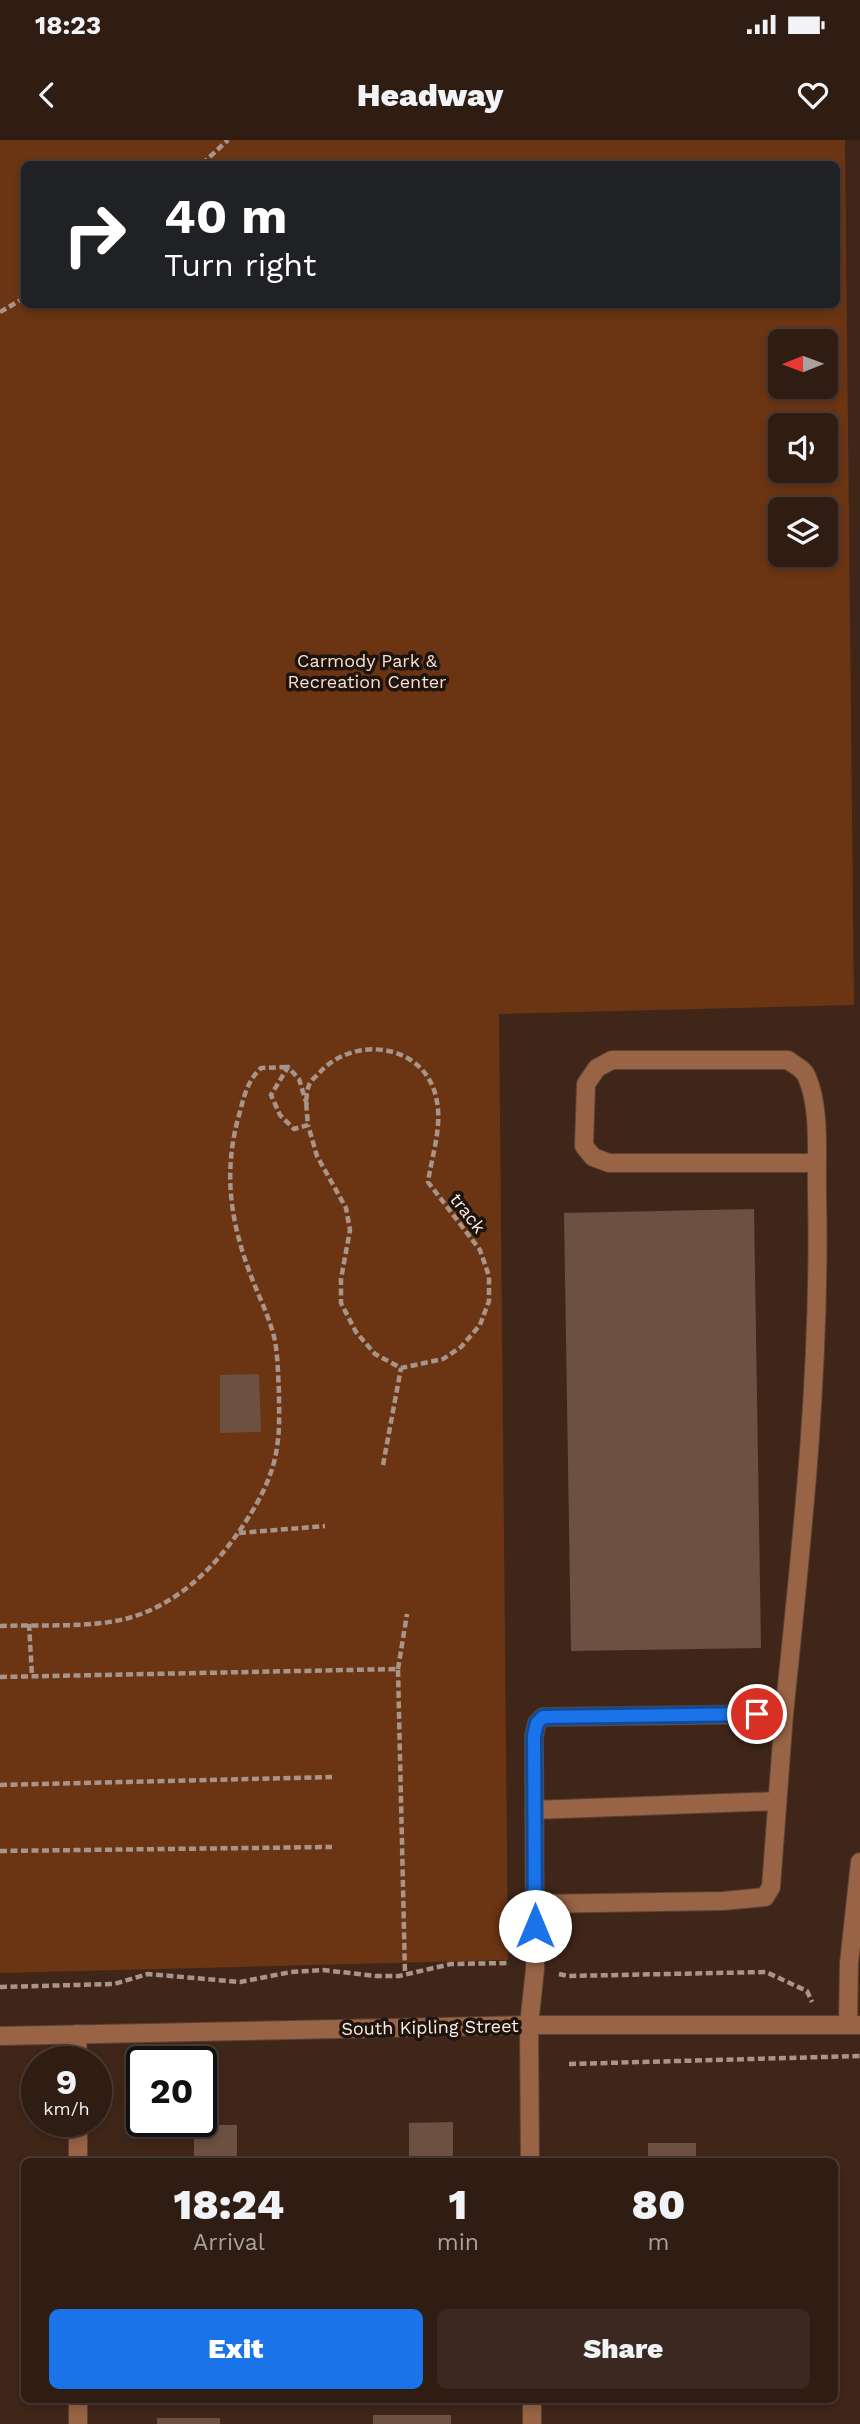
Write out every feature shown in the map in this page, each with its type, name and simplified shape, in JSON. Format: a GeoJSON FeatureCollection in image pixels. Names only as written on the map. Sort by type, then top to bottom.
{"type":"FeatureCollection","features":[{"type":"Feature","properties":{"kind":"street"},"geometry":{"type":"LineString","coordinates":[[535,1903],[723,1901],[765,1897],[771,1886],[784,1714],[802,1538],[818,1267],[816,1163],[814,1099],[806,1073],[788,1060],[612,1060],[597,1068],[586,1084],[584,1146],[593,1157],[609,1163],[816,1163]]}},
{"type":"Feature","properties":{"kind":"street"},"geometry":{"type":"LineString","coordinates":[[530,2158],[529,2025],[535,1969],[534,1736],[537,1723],[543,1717],[784,1714]]}},
{"type":"Feature","properties":{"kind":"street"},"geometry":{"type":"LineString","coordinates":[[534,1810],[778,1801]]}},
{"type":"Feature","properties":{"kind":"street"},"geometry":{"type":"LineString","coordinates":[[854,2025],[849,1964],[860,1862]]}},
{"type":"Feature","properties":{"kind":"street","name":"South Kipling Street"},"geometry":{"type":"LineString","coordinates":[[0,2036],[529,2025],[854,2025]]}},
{"type":"Feature","properties":{"kind":"street"},"geometry":{"type":"LineString","coordinates":[[78,2034],[78,2046]]}},
{"type":"Feature","properties":{"kind":"street"},"geometry":{"type":"LineString","coordinates":[[78,2137],[78,2158]]}},
{"type":"Feature","properties":{"kind":"street"},"geometry":{"type":"LineString","coordinates":[[78,2403],[78,2424]]}},
{"type":"Feature","properties":{"kind":"street"},"geometry":{"type":"LineString","coordinates":[[532,2403],[532,2424]]}},
{"type":"Feature","properties":{"kind":"path"},"geometry":{"type":"LineString","coordinates":[[205,161],[228,140]]}},
{"type":"Feature","properties":{"kind":"path"},"geometry":{"type":"LineString","coordinates":[[0,312],[21,300]]}},
{"type":"Feature","properties":{"kind":"path","name":"track"},"geometry":{"type":"LineString","coordinates":[[309,1083],[330,1061],[358,1049],[374,1049],[407,1057],[425,1072],[436,1097],[436,1143],[428,1182],[480,1250],[489,1276],[489,1301],[480,1325],[461,1347],[443,1359],[401,1368]]}},
{"type":"Feature","properties":{"kind":"path"},"geometry":{"type":"LineString","coordinates":[[288,1067],[294,1076],[309,1083],[308,1125],[317,1156],[346,1208],[350,1230],[341,1279],[341,1303],[356,1332],[375,1354],[401,1368],[383,1465]]}},
{"type":"Feature","properties":{"kind":"path"},"geometry":{"type":"LineString","coordinates":[[288,1067],[271,1095],[280,1115],[294,1129],[308,1125]]}},
{"type":"Feature","properties":{"kind":"path"},"geometry":{"type":"LineString","coordinates":[[0,1626],[84,1623],[132,1617],[160,1605],[194,1584],[219,1559],[254,1511],[277,1448],[278,1372],[274,1339],[237,1235],[230,1199],[229,1161],[247,1088],[255,1074],[261,1068],[288,1067]]}},
{"type":"Feature","properties":{"kind":"path"},"geometry":{"type":"LineString","coordinates":[[299,1079],[307,1105]]}},
{"type":"Feature","properties":{"kind":"path"},"geometry":{"type":"LineString","coordinates":[[239,1533],[325,1525]]}},
{"type":"Feature","properties":{"kind":"path"},"geometry":{"type":"LineString","coordinates":[[405,1974],[398,1669],[408,1614]]}},
{"type":"Feature","properties":{"kind":"path"},"geometry":{"type":"LineString","coordinates":[[29,1624],[32,1676]]}},
{"type":"Feature","properties":{"kind":"path"},"geometry":{"type":"LineString","coordinates":[[0,1677],[398,1669]]}},
{"type":"Feature","properties":{"kind":"path"},"geometry":{"type":"LineString","coordinates":[[0,1785],[332,1777]]}},
{"type":"Feature","properties":{"kind":"path"},"geometry":{"type":"LineString","coordinates":[[0,1851],[332,1847]]}},
{"type":"Feature","properties":{"kind":"path"},"geometry":{"type":"LineString","coordinates":[[0,1987],[114,1984],[148,1974],[240,1982],[291,1972],[323,1970],[376,1976],[405,1974],[451,1964],[510,1963],[568,1976],[766,1972],[807,1991]]}},
{"type":"Feature","properties":{"kind":"path"},"geometry":{"type":"LineString","coordinates":[[569,2064],[860,2056]]}},
{"type":"Feature","properties":{"kind":"green space","name":"Carmody Park & Recreation Center"},"geometry":{"type":"Polygon","coordinates":[[[0,140],[845,140],[854,1005],[499,1014],[508,1960],[0,1973],[0,140]]]}},
{"type":"Feature","properties":{"kind":"building"},"geometry":{"type":"Polygon","coordinates":[[[754,1209],[761,1648],[571,1651],[564,1213],[754,1209]]]}},
{"type":"Feature","properties":{"kind":"building"},"geometry":{"type":"Polygon","coordinates":[[[259,1374],[261,1432],[220,1433],[220,1375],[259,1374]]]}},
{"type":"Feature","properties":{"kind":"building"},"geometry":{"type":"Polygon","coordinates":[[[453,2122],[453,2158],[409,2158],[409,2123],[453,2122]]]}},
{"type":"Feature","properties":{"kind":"building"},"geometry":{"type":"Polygon","coordinates":[[[217,2125],[237,2125],[237,2158],[194,2158],[194,2137],[217,2137],[217,2125]]]}},
{"type":"Feature","properties":{"kind":"building"},"geometry":{"type":"Polygon","coordinates":[[[648,2143],[696,2143],[696,2158],[648,2158],[648,2143]]]}},
{"type":"Feature","properties":{"kind":"building"},"geometry":{"type":"Polygon","coordinates":[[[373,2415],[451,2415],[451,2424],[373,2424],[373,2415]]]}},
{"type":"Feature","properties":{"kind":"building"},"geometry":{"type":"Polygon","coordinates":[[[157,2418],[220,2418],[220,2424],[157,2424],[157,2418]]]}},
{"type":"Feature","properties":{"kind":"route"},"geometry":{"type":"LineString","coordinates":[[535,1926],[534,1736],[537,1723],[543,1717],[757,1714]]}}]}
